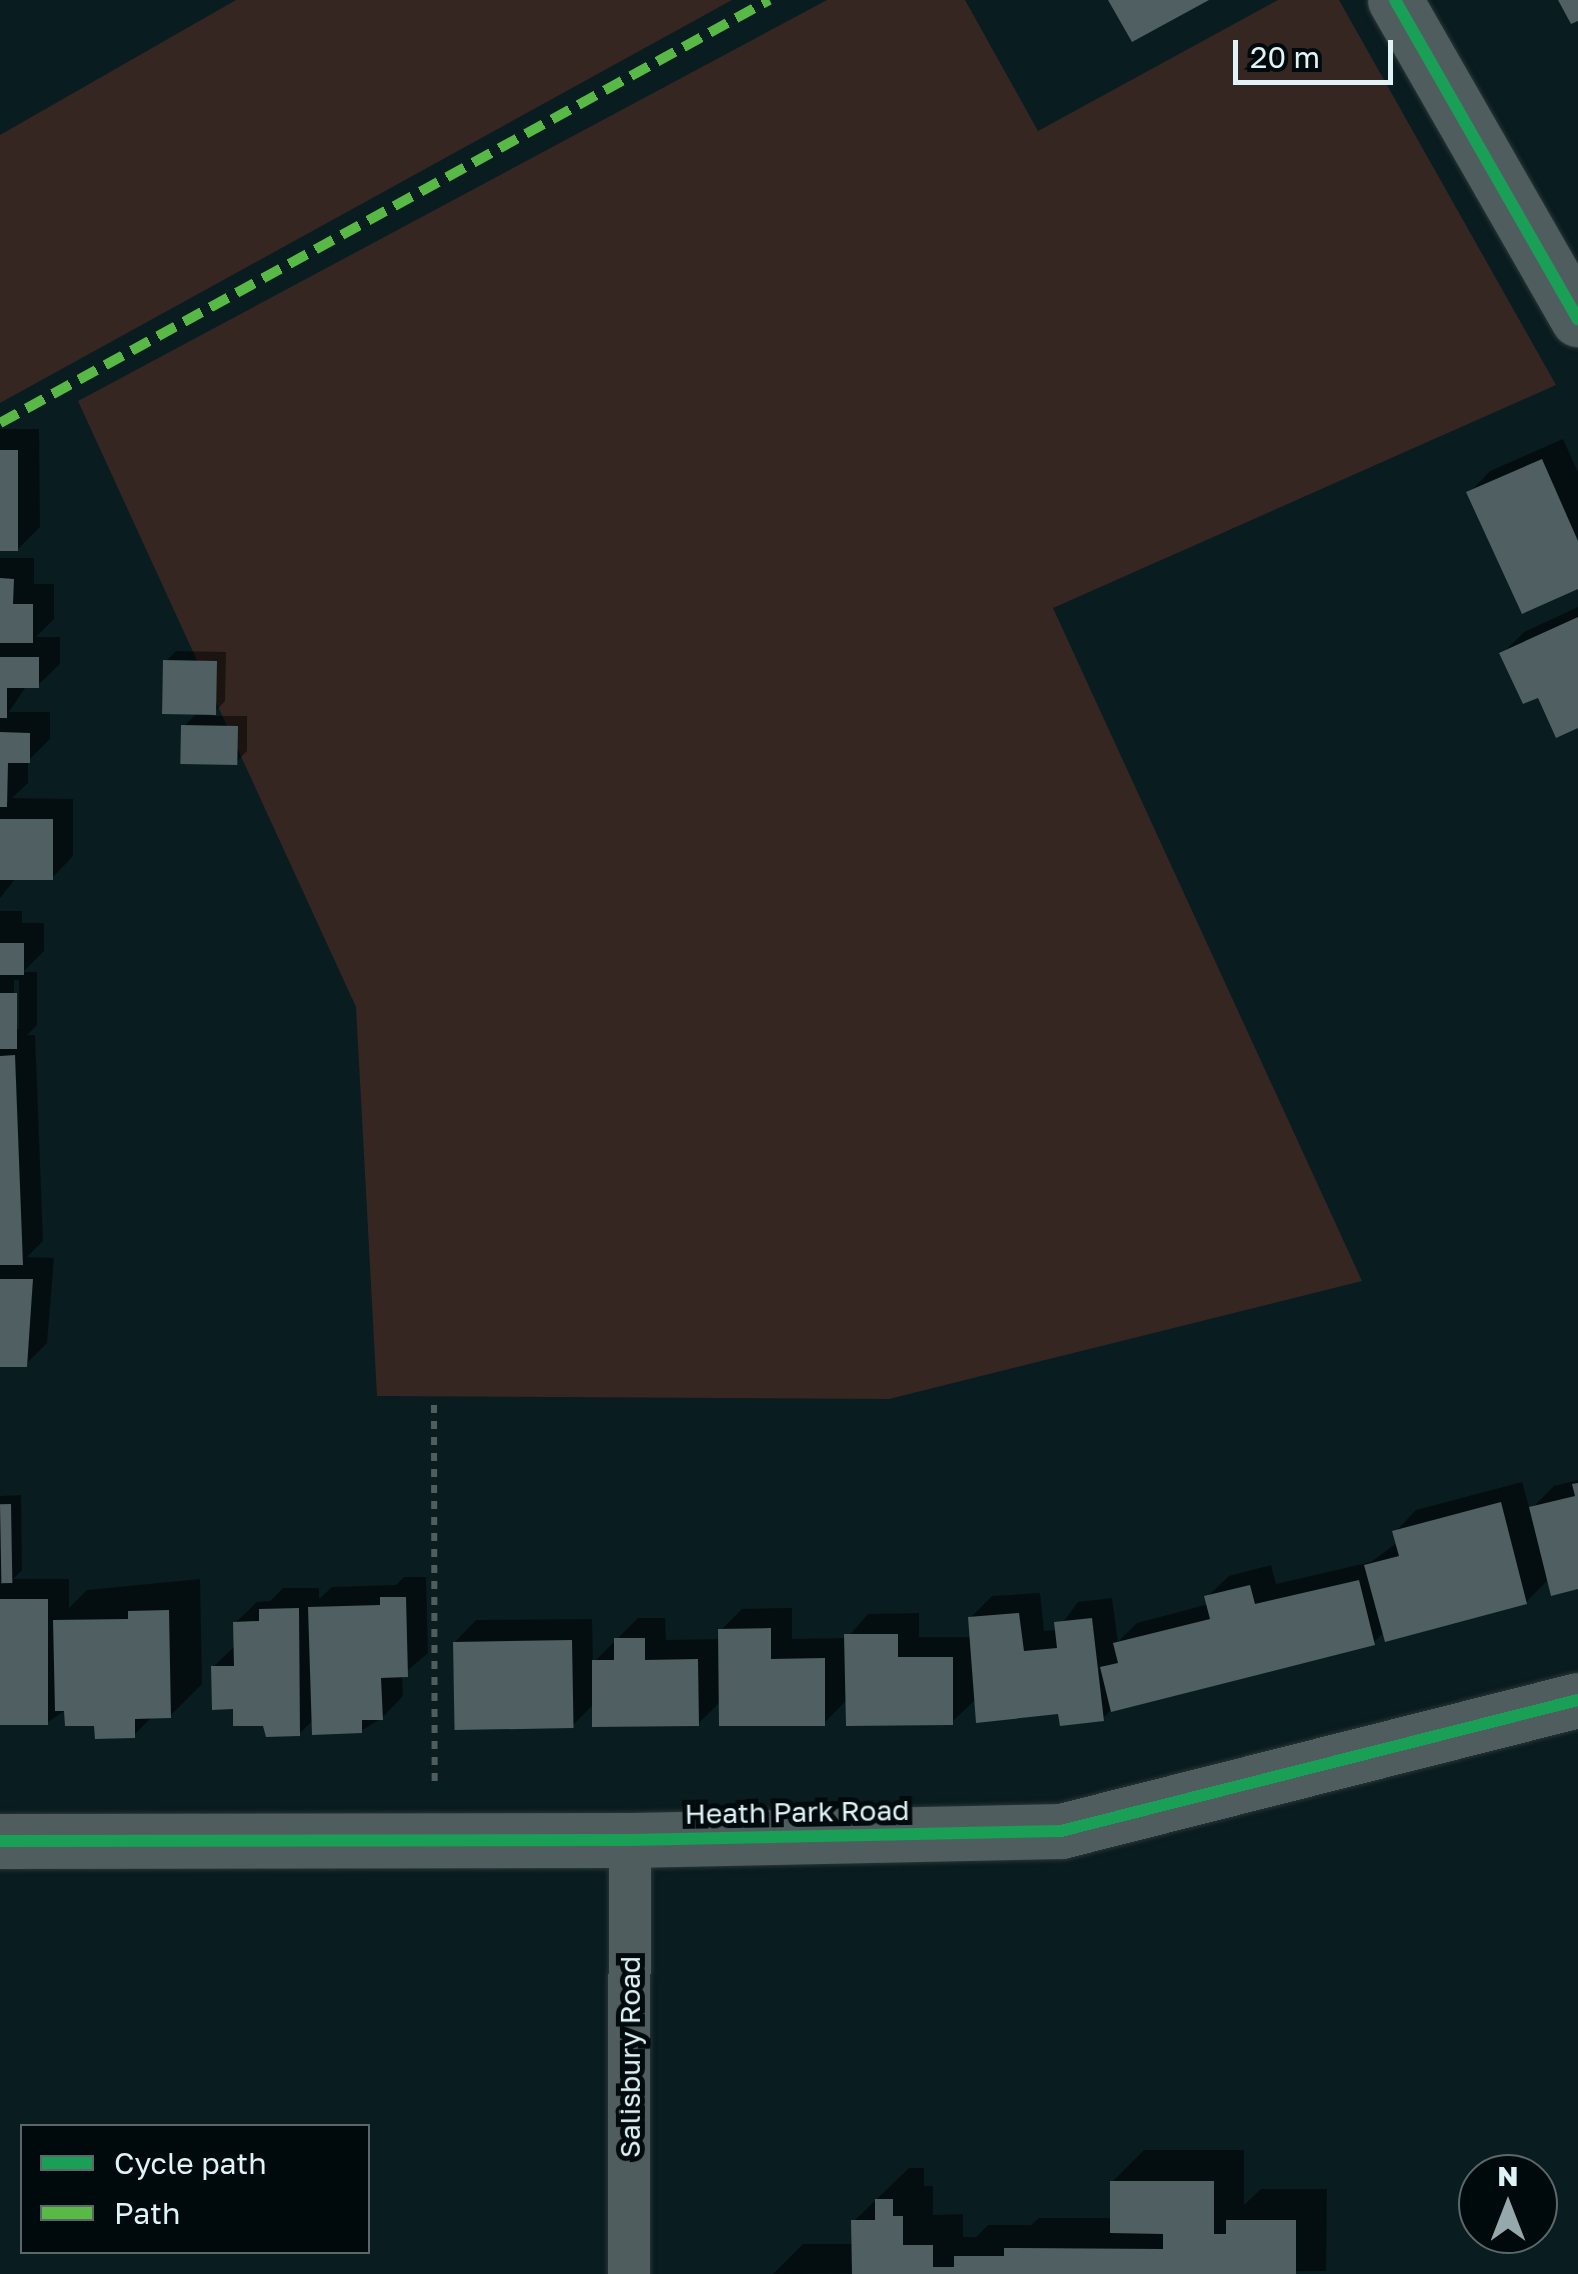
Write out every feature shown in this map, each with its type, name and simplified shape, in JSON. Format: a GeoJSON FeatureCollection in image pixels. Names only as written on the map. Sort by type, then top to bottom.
{"type":"FeatureCollection","features":[{"type":"Feature","properties":{"kind":"street"},"geometry":{"type":"LineString","coordinates":[[1395,0],[1578,318]]}},
{"type":"Feature","properties":{"kind":"street","name":"Heath Park Road"},"geometry":{"type":"LineString","coordinates":[[0,1840],[630,1840],[1061,1831],[1578,1700]]}},
{"type":"Feature","properties":{"kind":"street","name":"Salisbury Road"},"geometry":{"type":"LineString","coordinates":[[629,2274],[630,1840]]}},
{"type":"Feature","properties":{"kind":"path"},"geometry":{"type":"LineString","coordinates":[[434,1406],[435,1839]]}},
{"type":"Feature","properties":{"kind":"shaded area"},"geometry":{"type":"Polygon","coordinates":[[[236,0],[732,0],[0,403],[0,135],[236,0]]]}},
{"type":"Feature","properties":{"kind":"shaded area"},"geometry":{"type":"Polygon","coordinates":[[[827,0],[965,0],[1038,131],[1278,0],[1339,0],[1556,385],[1053,608],[1362,1281],[889,1399],[377,1396],[356,1007],[78,401],[827,0]]]}},
{"type":"Feature","properties":{"kind":"building"},"geometry":{"type":"Polygon","coordinates":[[[1108,0],[1209,0],[1132,42],[1108,0]]]}},
{"type":"Feature","properties":{"kind":"building"},"geometry":{"type":"Polygon","coordinates":[[[1558,0],[1578,0],[1578,21],[1571,24],[1558,0]]]}},
{"type":"Feature","properties":{"kind":"building"},"geometry":{"type":"Polygon","coordinates":[[[0,450],[18,450],[18,551],[0,551],[0,450]]]}},
{"type":"Feature","properties":{"kind":"building"},"geometry":{"type":"Polygon","coordinates":[[[1542,459],[1578,541],[1578,589],[1522,614],[1466,492],[1542,459]]]}},
{"type":"Feature","properties":{"kind":"building"},"geometry":{"type":"Polygon","coordinates":[[[0,578],[14,579],[13,604],[33,604],[33,643],[0,643],[0,578]]]}},
{"type":"Feature","properties":{"kind":"building"},"geometry":{"type":"Polygon","coordinates":[[[1578,617],[1578,728],[1556,738],[1538,698],[1523,704],[1499,653],[1578,617]]]}},
{"type":"Feature","properties":{"kind":"building"},"geometry":{"type":"Polygon","coordinates":[[[0,657],[39,657],[39,688],[7,688],[7,718],[0,718],[0,657]]]}},
{"type":"Feature","properties":{"kind":"building"},"geometry":{"type":"Polygon","coordinates":[[[163,660],[217,661],[216,715],[162,714],[163,660]]]}},
{"type":"Feature","properties":{"kind":"building"},"geometry":{"type":"Polygon","coordinates":[[[181,725],[238,726],[237,765],[180,764],[181,725]]]}},
{"type":"Feature","properties":{"kind":"building"},"geometry":{"type":"Polygon","coordinates":[[[0,732],[30,733],[30,763],[8,763],[7,807],[0,807],[0,732]]]}},
{"type":"Feature","properties":{"kind":"building"},"geometry":{"type":"Polygon","coordinates":[[[0,819],[53,819],[53,880],[0,880],[0,819]]]}},
{"type":"Feature","properties":{"kind":"building"},"geometry":{"type":"Polygon","coordinates":[[[0,943],[24,943],[24,975],[0,975],[0,943]]]}},
{"type":"Feature","properties":{"kind":"building"},"geometry":{"type":"Polygon","coordinates":[[[0,993],[17,993],[17,1049],[0,1049],[0,993]]]}},
{"type":"Feature","properties":{"kind":"building"},"geometry":{"type":"Polygon","coordinates":[[[15,1055],[23,1265],[0,1265],[0,1056],[15,1055]]]}},
{"type":"Feature","properties":{"kind":"building"},"geometry":{"type":"Polygon","coordinates":[[[0,1279],[33,1279],[27,1367],[0,1367],[0,1279]]]}},
{"type":"Feature","properties":{"kind":"building"},"geometry":{"type":"Polygon","coordinates":[[[1578,1483],[1578,1589],[1551,1596],[1529,1507],[1575,1496],[1572,1484],[1578,1483]]]}},
{"type":"Feature","properties":{"kind":"building"},"geometry":{"type":"Polygon","coordinates":[[[1501,1502],[1527,1604],[1385,1642],[1364,1565],[1399,1556],[1392,1531],[1501,1502]]]}},
{"type":"Feature","properties":{"kind":"building"},"geometry":{"type":"Polygon","coordinates":[[[0,1504],[11,1504],[12,1583],[1,1583],[0,1504]]]}},
{"type":"Feature","properties":{"kind":"building"},"geometry":{"type":"Polygon","coordinates":[[[1359,1580],[1375,1645],[1111,1712],[1100,1667],[1118,1663],[1113,1643],[1210,1619],[1204,1596],[1250,1585],[1255,1604],[1359,1580]]]}},
{"type":"Feature","properties":{"kind":"building"},"geometry":{"type":"Polygon","coordinates":[[[380,1597],[406,1597],[408,1677],[381,1678],[383,1720],[362,1720],[362,1733],[312,1735],[308,1607],[380,1605],[380,1597]]]}},
{"type":"Feature","properties":{"kind":"building"},"geometry":{"type":"Polygon","coordinates":[[[0,1599],[48,1599],[48,1725],[0,1725],[0,1599]]]}},
{"type":"Feature","properties":{"kind":"building"},"geometry":{"type":"Polygon","coordinates":[[[299,1608],[300,1736],[266,1737],[263,1726],[233,1726],[233,1709],[212,1710],[211,1666],[234,1666],[233,1622],[259,1621],[259,1609],[299,1608]]]}},
{"type":"Feature","properties":{"kind":"building"},"geometry":{"type":"Polygon","coordinates":[[[169,1610],[171,1718],[135,1719],[135,1738],[95,1739],[94,1726],[65,1726],[64,1711],[55,1711],[53,1620],[128,1619],[128,1611],[169,1610]]]}},
{"type":"Feature","properties":{"kind":"building"},"geometry":{"type":"Polygon","coordinates":[[[1019,1613],[1024,1651],[1057,1648],[1054,1622],[1092,1618],[1104,1721],[1060,1726],[1058,1714],[976,1723],[968,1617],[1019,1613]]]}},
{"type":"Feature","properties":{"kind":"building"},"geometry":{"type":"Polygon","coordinates":[[[771,1628],[771,1659],[825,1658],[825,1726],[719,1726],[718,1629],[771,1628]]]}},
{"type":"Feature","properties":{"kind":"building"},"geometry":{"type":"Polygon","coordinates":[[[844,1634],[898,1634],[898,1657],[953,1657],[953,1725],[846,1726],[844,1634]]]}},
{"type":"Feature","properties":{"kind":"building"},"geometry":{"type":"Polygon","coordinates":[[[614,1638],[645,1638],[645,1660],[698,1659],[699,1726],[592,1727],[592,1660],[614,1660],[614,1638]]]}},
{"type":"Feature","properties":{"kind":"building"},"geometry":{"type":"Polygon","coordinates":[[[572,1640],[574,1728],[455,1730],[453,1642],[572,1640]]]}},
{"type":"Feature","properties":{"kind":"building"},"geometry":{"type":"Polygon","coordinates":[[[1110,2181],[1214,2181],[1214,2234],[1226,2234],[1226,2220],[1296,2220],[1296,2274],[852,2274],[851,2220],[875,2220],[875,2199],[893,2199],[893,2216],[903,2216],[903,2245],[933,2245],[933,2267],[954,2267],[954,2256],[1004,2256],[1004,2248],[1163,2249],[1163,2234],[1110,2233],[1110,2181]]]}},
{"type":"Feature","properties":{"kind":"marked path"},"geometry":{"type":"LineString","coordinates":[[0,423],[769,0]]}},
{"type":"Feature","properties":{"kind":"cycle path"},"geometry":{"type":"LineString","coordinates":[[1395,0],[1578,319]]}},
{"type":"Feature","properties":{"kind":"cycle path"},"geometry":{"type":"LineString","coordinates":[[0,1841],[630,1840],[1061,1831],[1578,1700]]}}]}
